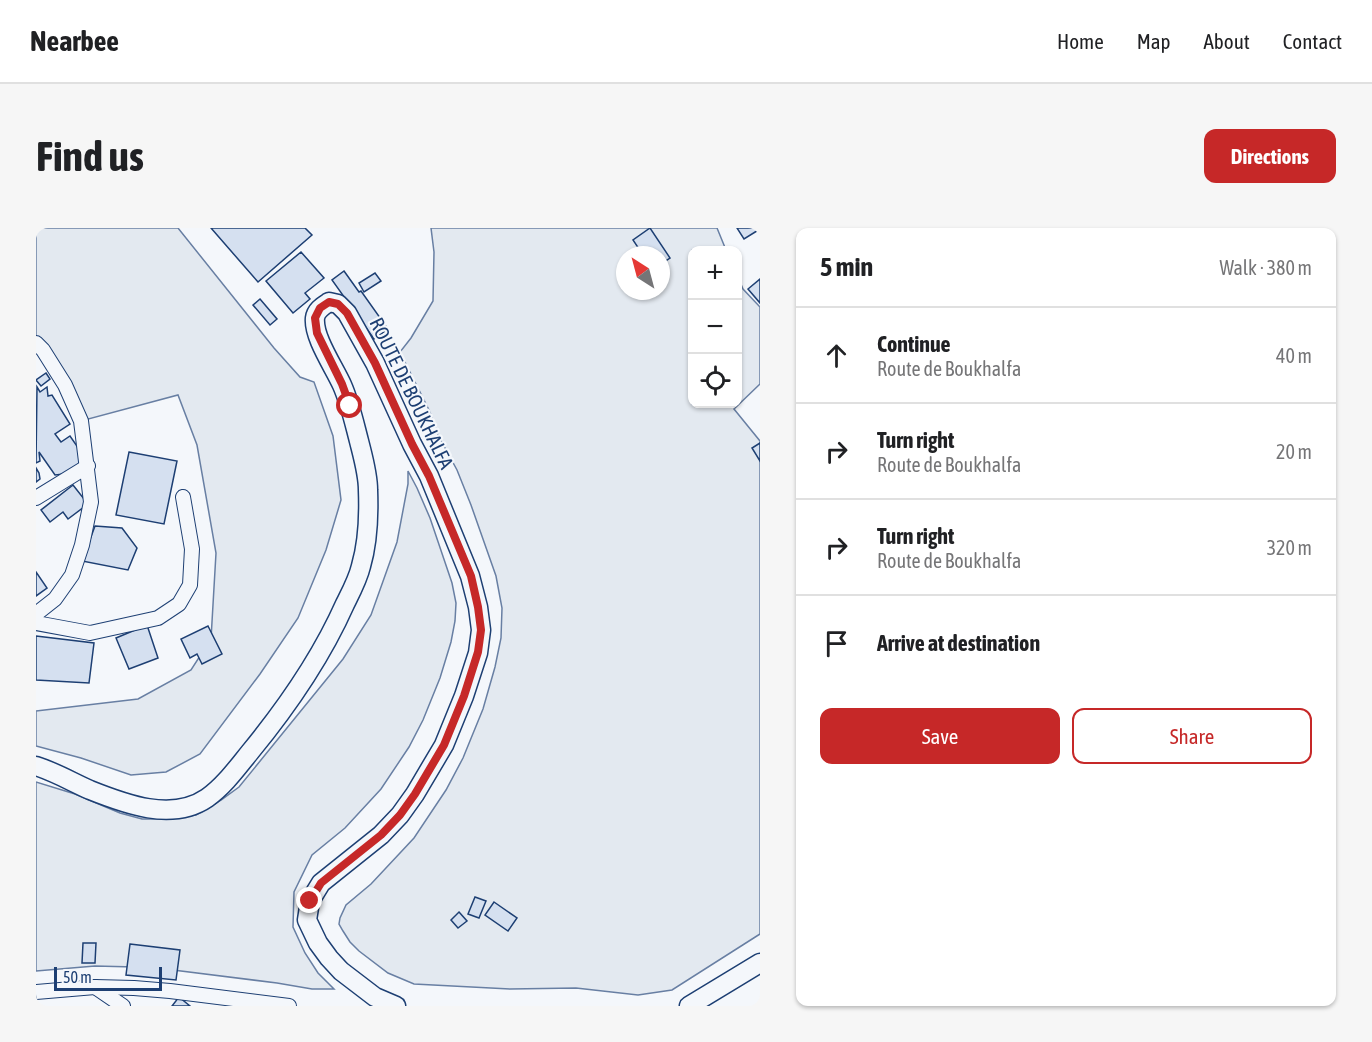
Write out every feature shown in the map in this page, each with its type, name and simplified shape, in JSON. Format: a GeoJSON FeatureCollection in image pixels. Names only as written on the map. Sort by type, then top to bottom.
{"type":"FeatureCollection","features":[{"type":"Feature","properties":{"kind":"main road","name":"ROUTE DE BOUKHALFA"},"geometry":{"type":"LineString","coordinates":[[36,766],[90,790],[134,804],[159,810],[183,808],[206,799],[226,782],[280,716],[332,631],[361,569],[367,542],[369,489],[364,461],[350,406],[317,333],[315,318],[320,308],[329,302],[338,304],[347,313],[375,363],[445,512],[471,576],[481,630],[478,652],[464,696],[444,745],[415,794],[400,815],[381,835],[321,883],[310,901],[307,920],[318,943],[329,958],[341,971],[375,997],[396,1006]]}},
{"type":"Feature","properties":{"kind":"main road"},"geometry":{"type":"LineString","coordinates":[[689,1006],[760,963]]}},
{"type":"Feature","properties":{"kind":"street"},"geometry":{"type":"LineString","coordinates":[[36,342],[65,385],[81,421],[91,502],[82,545],[72,575],[55,599],[36,614]]}},
{"type":"Feature","properties":{"kind":"street"},"geometry":{"type":"LineString","coordinates":[[36,498],[88,466]]}},
{"type":"Feature","properties":{"kind":"street"},"geometry":{"type":"LineString","coordinates":[[36,623],[90,633],[158,618],[179,604],[190,585],[192,549],[183,497]]}},
{"type":"Feature","properties":{"kind":"street"},"geometry":{"type":"LineString","coordinates":[[36,992],[95,987],[170,991],[289,1006]]}},
{"type":"Feature","properties":{"kind":"street"},"geometry":{"type":"LineString","coordinates":[[95,987],[123,1006]]}},
{"type":"Feature","properties":{"kind":"shaded area"},"geometry":{"type":"Polygon","coordinates":[[[36,228],[178,228],[274,348],[300,377],[314,382],[333,436],[341,500],[326,550],[298,618],[260,674],[200,754],[166,772],[131,775],[36,746],[36,711],[138,699],[191,670],[211,639],[216,553],[197,445],[178,395],[81,421],[36,343],[36,228]]]}},
{"type":"Feature","properties":{"kind":"shaded area"},"geometry":{"type":"Polygon","coordinates":[[[431,228],[717,228],[724,246],[688,246],[688,408],[735,408],[760,441],[760,934],[672,990],[638,995],[576,988],[510,989],[414,984],[388,973],[359,951],[350,942],[339,924],[346,905],[371,884],[414,838],[446,790],[463,758],[483,709],[501,638],[502,608],[496,576],[471,505],[457,470],[438,435],[430,412],[400,352],[433,301],[434,252],[431,228]]]}},
{"type":"Feature","properties":{"kind":"shaded area"},"geometry":{"type":"Polygon","coordinates":[[[742,287],[760,307],[760,384],[742,401],[742,287]]]}},
{"type":"Feature","properties":{"kind":"shaded area"},"geometry":{"type":"Polygon","coordinates":[[[408,471],[430,518],[452,583],[456,603],[455,621],[440,678],[409,747],[381,789],[345,828],[312,855],[294,892],[293,927],[305,953],[318,973],[334,989],[312,989],[135,967],[95,966],[36,971],[36,782],[142,819],[170,819],[196,815],[239,787],[343,659],[371,615],[397,542],[408,484],[408,471]]]}},
{"type":"Feature","properties":{"kind":"building"},"geometry":{"type":"Polygon","coordinates":[[[211,228],[305,228],[312,235],[258,282],[211,228]]]}},
{"type":"Feature","properties":{"kind":"building"},"geometry":{"type":"Polygon","coordinates":[[[650,228],[662,246],[637,246],[633,240],[650,228]]]}},
{"type":"Feature","properties":{"kind":"building"},"geometry":{"type":"Polygon","coordinates":[[[737,228],[760,228],[760,229],[744,239],[737,228]]]}},
{"type":"Feature","properties":{"kind":"building"},"geometry":{"type":"Polygon","coordinates":[[[301,252],[324,278],[305,293],[310,299],[293,313],[266,281],[301,252]]]}},
{"type":"Feature","properties":{"kind":"building"},"geometry":{"type":"Polygon","coordinates":[[[344,271],[388,329],[374,339],[332,280],[344,271]]]}},
{"type":"Feature","properties":{"kind":"building"},"geometry":{"type":"Polygon","coordinates":[[[375,273],[381,281],[364,292],[359,283],[375,273]]]}},
{"type":"Feature","properties":{"kind":"building"},"geometry":{"type":"Polygon","coordinates":[[[760,279],[760,303],[748,289],[760,279]]]}},
{"type":"Feature","properties":{"kind":"building"},"geometry":{"type":"Polygon","coordinates":[[[260,299],[277,319],[270,325],[253,305],[260,299]]]}},
{"type":"Feature","properties":{"kind":"building"},"geometry":{"type":"Polygon","coordinates":[[[46,373],[50,379],[41,386],[36,380],[46,373]]]}},
{"type":"Feature","properties":{"kind":"building"},"geometry":{"type":"Polygon","coordinates":[[[37,387],[40,392],[47,387],[48,396],[52,395],[70,424],[55,434],[61,442],[70,436],[79,449],[80,463],[64,474],[55,475],[39,452],[40,461],[36,463],[37,387]]]}},
{"type":"Feature","properties":{"kind":"building"},"geometry":{"type":"Polygon","coordinates":[[[760,443],[760,461],[752,448],[760,443]]]}},
{"type":"Feature","properties":{"kind":"building"},"geometry":{"type":"Polygon","coordinates":[[[129,452],[177,461],[164,524],[116,515],[129,452]]]}},
{"type":"Feature","properties":{"kind":"building"},"geometry":{"type":"Polygon","coordinates":[[[36,468],[40,479],[36,482],[36,468]]]}},
{"type":"Feature","properties":{"kind":"building"},"geometry":{"type":"Polygon","coordinates":[[[73,485],[88,504],[68,519],[63,512],[50,522],[41,510],[73,485]]]}},
{"type":"Feature","properties":{"kind":"building"},"geometry":{"type":"Polygon","coordinates":[[[95,526],[122,528],[137,548],[128,570],[82,561],[95,526]]]}},
{"type":"Feature","properties":{"kind":"building"},"geometry":{"type":"Polygon","coordinates":[[[36,572],[47,588],[36,596],[36,572]]]}},
{"type":"Feature","properties":{"kind":"building"},"geometry":{"type":"Polygon","coordinates":[[[147,625],[158,658],[129,669],[116,638],[147,625]]]}},
{"type":"Feature","properties":{"kind":"building"},"geometry":{"type":"Polygon","coordinates":[[[208,626],[222,654],[202,664],[197,654],[190,658],[181,639],[208,626]]]}},
{"type":"Feature","properties":{"kind":"building"},"geometry":{"type":"Polygon","coordinates":[[[36,636],[94,643],[89,683],[36,680],[36,636]]]}},
{"type":"Feature","properties":{"kind":"building"},"geometry":{"type":"Polygon","coordinates":[[[475,897],[486,901],[479,918],[468,914],[475,897]]]}},
{"type":"Feature","properties":{"kind":"building"},"geometry":{"type":"Polygon","coordinates":[[[494,902],[517,918],[508,931],[485,915],[494,902]]]}},
{"type":"Feature","properties":{"kind":"building"},"geometry":{"type":"Polygon","coordinates":[[[459,912],[467,921],[458,928],[451,920],[459,912]]]}},
{"type":"Feature","properties":{"kind":"building"},"geometry":{"type":"Polygon","coordinates":[[[83,943],[96,943],[95,963],[82,963],[83,943]]]}},
{"type":"Feature","properties":{"kind":"building"},"geometry":{"type":"Polygon","coordinates":[[[130,944],[180,950],[176,980],[126,975],[130,944]]]}},
{"type":"Feature","properties":{"kind":"building"},"geometry":{"type":"Polygon","coordinates":[[[179,997],[190,1006],[172,1006],[179,997]]]}},
{"type":"Feature","properties":{"kind":"route"},"geometry":{"type":"LineString","coordinates":[[310,901],[321,883],[381,835],[400,815],[415,794],[444,745],[464,696],[478,652],[481,630],[471,576],[429,476],[375,363],[347,313],[338,304],[329,302],[320,308],[315,318],[317,333],[350,406]]}}]}
